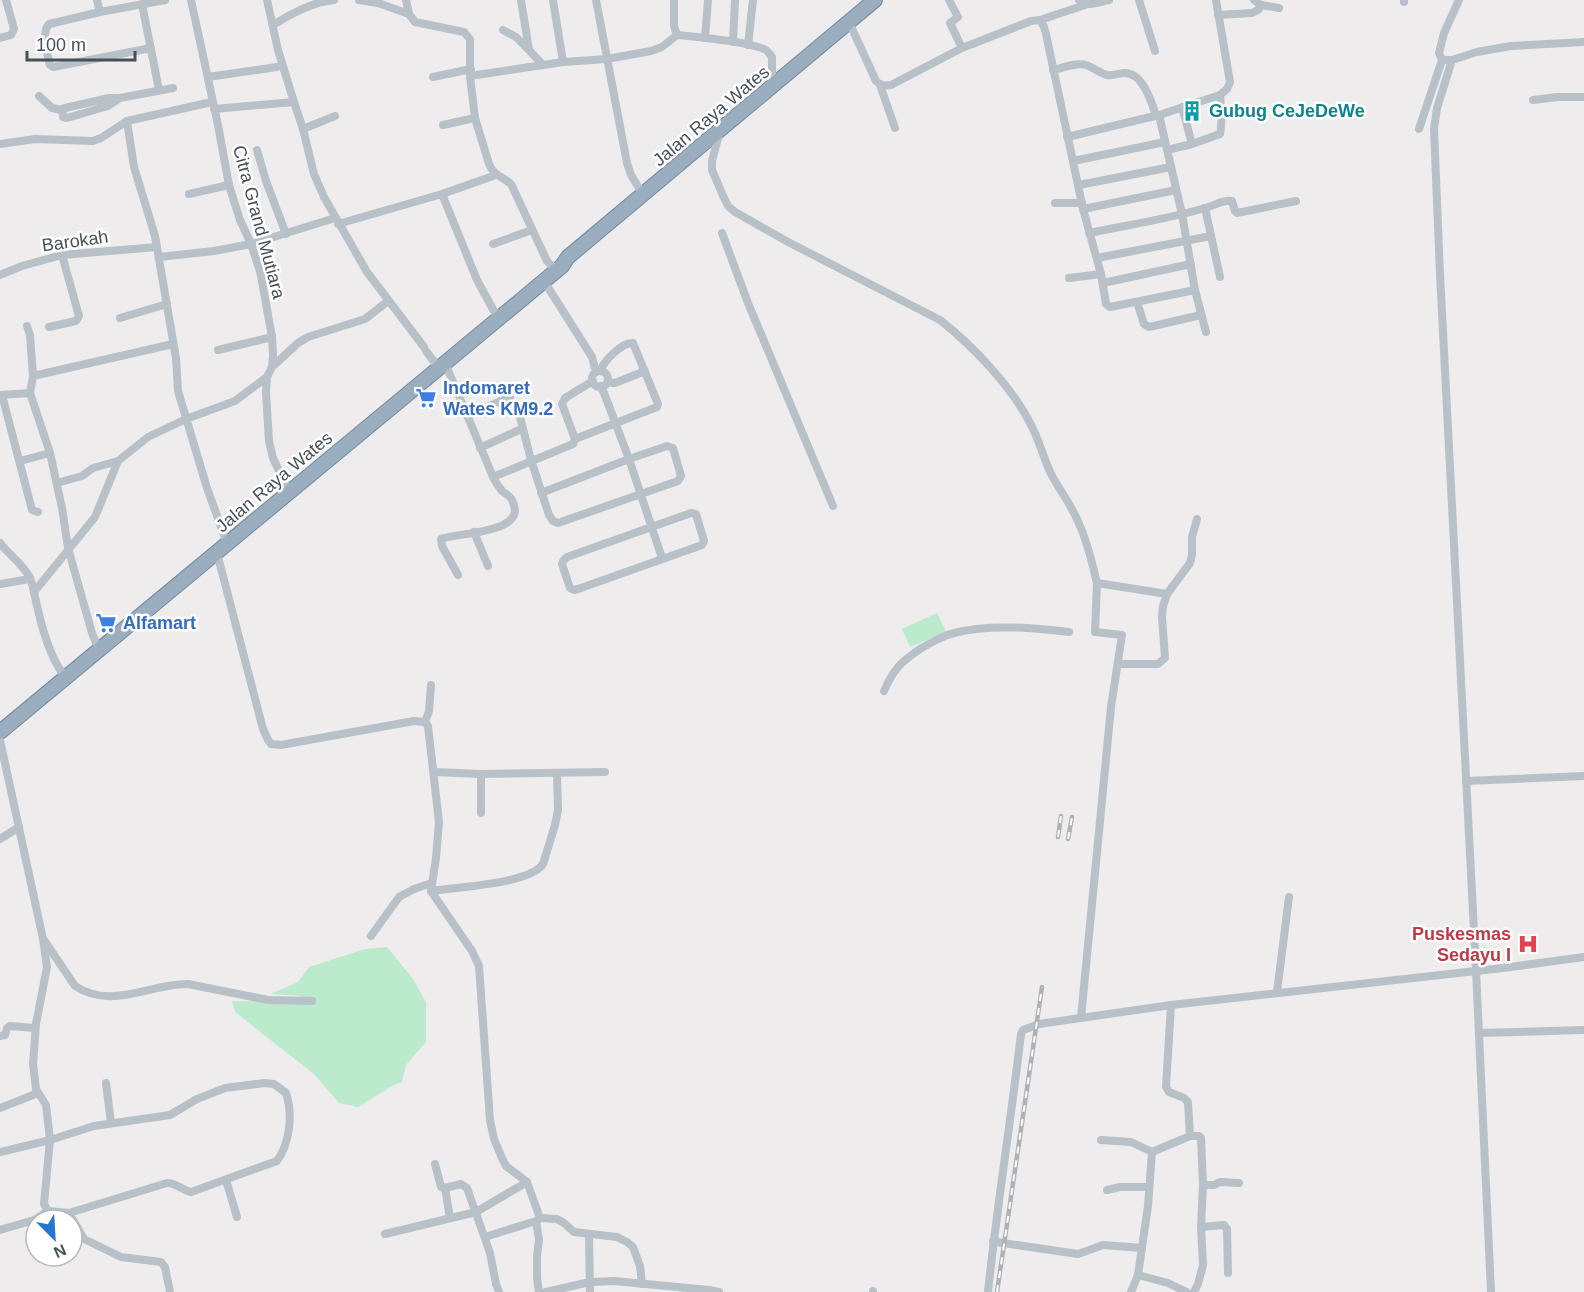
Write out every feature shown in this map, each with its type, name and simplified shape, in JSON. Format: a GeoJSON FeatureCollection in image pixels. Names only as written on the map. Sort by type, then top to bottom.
{"type":"FeatureCollection","features":[{"type":"Feature","properties":{"kind":"highway","name":"Jalan Raya Wates"},"geometry":{"type":"LineString","coordinates":[[0,732],[96,643],[286,486],[544,281],[562,266],[568,257],[875,0]]}},
{"type":"Feature","properties":{"kind":"highway","name":"Jalan Raya Wates"},"geometry":{"type":"LineString","coordinates":[[0,723],[217,553],[551,265],[568,257]]}},
{"type":"Feature","properties":{"kind":"street"},"geometry":{"type":"LineString","coordinates":[[0,38],[10,35],[14,29],[6,0]]}},
{"type":"Feature","properties":{"kind":"street"},"geometry":{"type":"LineString","coordinates":[[97,0],[100,12]]}},
{"type":"Feature","properties":{"kind":"street"},"geometry":{"type":"LineString","coordinates":[[151,48],[53,67],[49,62],[46,27],[50,24],[100,12],[165,0]]}},
{"type":"Feature","properties":{"kind":"street","name":"Citra Grand Mutiara"},"geometry":{"type":"LineString","coordinates":[[191,0],[230,185],[240,220],[260,271],[272,338],[272,367],[267,377],[266,392],[269,441],[273,458],[286,486]]}},
{"type":"Feature","properties":{"kind":"street"},"geometry":{"type":"LineString","coordinates":[[267,0],[278,50],[303,129],[314,174],[324,197],[368,272],[388,301],[425,349],[440,363],[467,416],[493,477],[501,490],[513,500],[513,516],[507,524],[441,539],[442,546],[458,576]]}},
{"type":"Feature","properties":{"kind":"street"},"geometry":{"type":"LineString","coordinates":[[273,25],[297,11],[334,0]]}},
{"type":"Feature","properties":{"kind":"street"},"geometry":{"type":"LineString","coordinates":[[359,0],[378,3],[409,14]]}},
{"type":"Feature","properties":{"kind":"street"},"geometry":{"type":"LineString","coordinates":[[406,0],[409,14],[415,22],[467,34],[471,43],[470,73],[475,118],[489,164],[496,175],[511,184],[551,265]]}},
{"type":"Feature","properties":{"kind":"street"},"geometry":{"type":"LineString","coordinates":[[521,0],[529,50]]}},
{"type":"Feature","properties":{"kind":"street"},"geometry":{"type":"LineString","coordinates":[[553,0],[563,62]]}},
{"type":"Feature","properties":{"kind":"street"},"geometry":{"type":"LineString","coordinates":[[596,0],[627,163],[636,185],[644,195]]}},
{"type":"Feature","properties":{"kind":"street"},"geometry":{"type":"LineString","coordinates":[[674,0],[676,35]]}},
{"type":"Feature","properties":{"kind":"street"},"geometry":{"type":"LineString","coordinates":[[705,38],[708,0]]}},
{"type":"Feature","properties":{"kind":"street"},"geometry":{"type":"LineString","coordinates":[[733,42],[735,0]]}},
{"type":"Feature","properties":{"kind":"street"},"geometry":{"type":"LineString","coordinates":[[748,45],[753,0]]}},
{"type":"Feature","properties":{"kind":"street"},"geometry":{"type":"LineString","coordinates":[[949,0],[958,17],[950,23],[962,48]]}},
{"type":"Feature","properties":{"kind":"street"},"geometry":{"type":"LineString","coordinates":[[880,85],[891,86],[962,48],[1082,2],[1109,0]]}},
{"type":"Feature","properties":{"kind":"street"},"geometry":{"type":"LineString","coordinates":[[1139,0],[1155,51]]}},
{"type":"Feature","properties":{"kind":"street"},"geometry":{"type":"LineString","coordinates":[[1067,137],[1158,116],[1220,95],[1227,89],[1230,82],[1216,0]]}},
{"type":"Feature","properties":{"kind":"street"},"geometry":{"type":"LineString","coordinates":[[1419,129],[1442,60],[1439,53],[1444,33],[1459,0]]}},
{"type":"Feature","properties":{"kind":"street"},"geometry":{"type":"LineString","coordinates":[[1218,15],[1252,13],[1258,10],[1258,2],[1279,8]]}},
{"type":"Feature","properties":{"kind":"street"},"geometry":{"type":"LineString","coordinates":[[142,4],[159,90]]}},
{"type":"Feature","properties":{"kind":"street"},"geometry":{"type":"LineString","coordinates":[[1040,20],[1044,27],[1082,206],[1102,278],[1106,304],[1108,307],[1195,290]]}},
{"type":"Feature","properties":{"kind":"street"},"geometry":{"type":"LineString","coordinates":[[849,22],[876,81],[880,85],[895,128]]}},
{"type":"Feature","properties":{"kind":"street"},"geometry":{"type":"LineString","coordinates":[[504,30],[516,37],[543,65]]}},
{"type":"Feature","properties":{"kind":"street"},"geometry":{"type":"LineString","coordinates":[[433,77],[607,59],[651,51],[676,35],[733,42],[764,50],[770,54],[773,71],[772,88]]}},
{"type":"Feature","properties":{"kind":"street"},"geometry":{"type":"LineString","coordinates":[[1442,60],[1452,60],[1477,52],[1511,46],[1584,42]]}},
{"type":"Feature","properties":{"kind":"street"},"geometry":{"type":"LineString","coordinates":[[1452,60],[1437,108],[1434,140],[1480,1033],[1491,1292]]}},
{"type":"Feature","properties":{"kind":"street"},"geometry":{"type":"LineString","coordinates":[[1053,70],[1087,65],[1106,75],[1125,73],[1135,76],[1149,93],[1166,146],[1182,214],[1195,290],[1206,332]]}},
{"type":"Feature","properties":{"kind":"street"},"geometry":{"type":"LineString","coordinates":[[208,77],[277,67]]}},
{"type":"Feature","properties":{"kind":"street"},"geometry":{"type":"LineString","coordinates":[[39,96],[52,108],[61,110],[63,117],[67,118],[108,106],[120,98],[173,88]]}},
{"type":"Feature","properties":{"kind":"street"},"geometry":{"type":"LineString","coordinates":[[1073,161],[1192,144],[1220,134],[1220,95]]}},
{"type":"Feature","properties":{"kind":"street"},"geometry":{"type":"LineString","coordinates":[[1533,100],[1584,97]]}},
{"type":"Feature","properties":{"kind":"street"},"geometry":{"type":"LineString","coordinates":[[0,144],[35,139],[93,141],[127,121],[213,106],[294,102]]}},
{"type":"Feature","properties":{"kind":"street"},"geometry":{"type":"LineString","coordinates":[[1182,107],[1192,144]]}},
{"type":"Feature","properties":{"kind":"street"},"geometry":{"type":"LineString","coordinates":[[303,129],[335,117]]}},
{"type":"Feature","properties":{"kind":"street"},"geometry":{"type":"LineString","coordinates":[[443,125],[475,118]]}},
{"type":"Feature","properties":{"kind":"street"},"geometry":{"type":"LineString","coordinates":[[127,121],[134,167],[159,256],[174,344],[178,391],[207,488],[225,538]]}},
{"type":"Feature","properties":{"kind":"street"},"geometry":{"type":"LineString","coordinates":[[720,130],[712,170],[732,210],[790,243],[940,320],[967,344],[1018,400],[1034,430],[1051,473],[1080,524],[1097,583],[1095,632],[1122,635],[1111,707],[1082,1015]]}},
{"type":"Feature","properties":{"kind":"street"},"geometry":{"type":"LineString","coordinates":[[257,150],[286,234]]}},
{"type":"Feature","properties":{"kind":"street"},"geometry":{"type":"LineString","coordinates":[[1078,185],[1171,167]]}},
{"type":"Feature","properties":{"kind":"street"},"geometry":{"type":"LineString","coordinates":[[159,256],[207,252],[251,244],[442,194],[496,175]]}},
{"type":"Feature","properties":{"kind":"street"},"geometry":{"type":"LineString","coordinates":[[189,194],[230,185]]}},
{"type":"Feature","properties":{"kind":"street"},"geometry":{"type":"LineString","coordinates":[[1055,203],[1082,206],[1176,190]]}},
{"type":"Feature","properties":{"kind":"street"},"geometry":{"type":"LineString","coordinates":[[442,194],[477,280],[495,313]]}},
{"type":"Feature","properties":{"kind":"street"},"geometry":{"type":"LineString","coordinates":[[1089,233],[1182,214],[1230,200],[1237,213],[1296,201]]}},
{"type":"Feature","properties":{"kind":"street"},"geometry":{"type":"LineString","coordinates":[[1205,208],[1220,277]]}},
{"type":"Feature","properties":{"kind":"street"},"geometry":{"type":"LineString","coordinates":[[493,244],[532,230]]}},
{"type":"Feature","properties":{"kind":"street"},"geometry":{"type":"LineString","coordinates":[[722,233],[748,303],[833,506]]}},
{"type":"Feature","properties":{"kind":"street"},"geometry":{"type":"LineString","coordinates":[[1097,258],[1211,236]]}},
{"type":"Feature","properties":{"kind":"street","name":"Barokah"},"geometry":{"type":"LineString","coordinates":[[0,275],[22,266],[62,255],[157,247]]}},
{"type":"Feature","properties":{"kind":"street"},"geometry":{"type":"LineString","coordinates":[[49,327],[76,321],[80,316],[62,255]]}},
{"type":"Feature","properties":{"kind":"street"},"geometry":{"type":"LineString","coordinates":[[1069,278],[1102,278],[1191,264]]}},
{"type":"Feature","properties":{"kind":"street"},"geometry":{"type":"LineString","coordinates":[[544,281],[592,357],[598,372]]}},
{"type":"Feature","properties":{"kind":"street"},"geometry":{"type":"LineString","coordinates":[[272,367],[308,337],[365,319],[388,301]]}},
{"type":"Feature","properties":{"kind":"street"},"geometry":{"type":"LineString","coordinates":[[1137,302],[1144,324],[1149,327],[1201,315]]}},
{"type":"Feature","properties":{"kind":"street"},"geometry":{"type":"LineString","coordinates":[[120,318],[167,304]]}},
{"type":"Feature","properties":{"kind":"street"},"geometry":{"type":"LineString","coordinates":[[27,326],[33,376],[30,393],[50,453],[68,548],[96,643]]}},
{"type":"Feature","properties":{"kind":"street"},"geometry":{"type":"LineString","coordinates":[[218,350],[272,338]]}},
{"type":"Feature","properties":{"kind":"street"},"geometry":{"type":"LineString","coordinates":[[574,439],[657,407],[658,404],[634,345],[631,343],[625,344],[605,362],[593,376],[593,381]]}},
{"type":"Feature","properties":{"kind":"street"},"geometry":{"type":"LineString","coordinates":[[33,376],[174,344]]}},
{"type":"Feature","properties":{"kind":"street"},"geometry":{"type":"LineString","coordinates":[[608,381],[615,383],[645,371]]}},
{"type":"Feature","properties":{"kind":"street"},"geometry":{"type":"LineString","coordinates":[[598,372],[607,374],[608,381]]}},
{"type":"Feature","properties":{"kind":"street"},"geometry":{"type":"LineString","coordinates":[[57,483],[82,476],[93,468],[118,461],[148,437],[186,419],[235,401],[267,377]]}},
{"type":"Feature","properties":{"kind":"street"},"geometry":{"type":"LineString","coordinates":[[593,381],[604,393],[616,423],[662,558]]}},
{"type":"Feature","properties":{"kind":"street"},"geometry":{"type":"LineString","coordinates":[[493,477],[573,444],[574,439],[562,404],[565,398],[593,381]]}},
{"type":"Feature","properties":{"kind":"street"},"geometry":{"type":"LineString","coordinates":[[600,386],[605,385],[608,381]]}},
{"type":"Feature","properties":{"kind":"street"},"geometry":{"type":"LineString","coordinates":[[30,393],[1,395],[32,510],[38,512]]}},
{"type":"Feature","properties":{"kind":"street"},"geometry":{"type":"LineString","coordinates":[[467,416],[510,397]]}},
{"type":"Feature","properties":{"kind":"street"},"geometry":{"type":"LineString","coordinates":[[520,417],[541,493],[551,518],[558,523],[681,478],[673,448],[667,446],[541,493]]}},
{"type":"Feature","properties":{"kind":"street"},"geometry":{"type":"LineString","coordinates":[[480,448],[519,430]]}},
{"type":"Feature","properties":{"kind":"street"},"geometry":{"type":"LineString","coordinates":[[20,460],[50,453]]}},
{"type":"Feature","properties":{"kind":"street"},"geometry":{"type":"LineString","coordinates":[[34,592],[95,517],[118,461]]}},
{"type":"Feature","properties":{"kind":"street"},"geometry":{"type":"LineString","coordinates":[[691,513],[696,514],[704,543],[662,558],[576,590],[570,588],[562,563],[567,557],[651,526],[691,513]]}},
{"type":"Feature","properties":{"kind":"street"},"geometry":{"type":"LineString","coordinates":[[1119,664],[1158,664],[1165,658],[1162,617],[1167,594],[1188,567],[1197,519]]}},
{"type":"Feature","properties":{"kind":"street"},"geometry":{"type":"LineString","coordinates":[[474,532],[488,566]]}},
{"type":"Feature","properties":{"kind":"street"},"geometry":{"type":"LineString","coordinates":[[1,546],[25,569],[30,579],[50,649],[64,675]]}},
{"type":"Feature","properties":{"kind":"street"},"geometry":{"type":"LineString","coordinates":[[217,553],[263,729],[271,744],[281,745],[414,721],[425,722]]}},
{"type":"Feature","properties":{"kind":"street"},"geometry":{"type":"LineString","coordinates":[[0,584],[30,579]]}},
{"type":"Feature","properties":{"kind":"street"},"geometry":{"type":"LineString","coordinates":[[1097,583],[1167,594]]}},
{"type":"Feature","properties":{"kind":"street"},"geometry":{"type":"LineString","coordinates":[[884,691],[900,664],[930,643],[957,632],[975,629],[1033,628],[1069,632]]}},
{"type":"Feature","properties":{"kind":"street"},"geometry":{"type":"LineString","coordinates":[[431,685],[429,711],[425,722],[429,732],[439,822],[432,887],[477,959],[479,966],[490,1120],[494,1139],[506,1166],[527,1182],[538,1219],[537,1278],[539,1292]]}},
{"type":"Feature","properties":{"kind":"street"},"geometry":{"type":"LineString","coordinates":[[0,740],[43,939],[46,967],[35,1028],[33,1064],[36,1089],[46,1105],[50,1140],[44,1204],[46,1208]]}},
{"type":"Feature","properties":{"kind":"street"},"geometry":{"type":"LineString","coordinates":[[434,772],[481,774],[605,772]]}},
{"type":"Feature","properties":{"kind":"street"},"geometry":{"type":"LineString","coordinates":[[371,936],[399,897],[414,889],[507,880],[540,869],[558,810],[557,773]]}},
{"type":"Feature","properties":{"kind":"street"},"geometry":{"type":"LineString","coordinates":[[481,774],[481,813]]}},
{"type":"Feature","properties":{"kind":"street"},"geometry":{"type":"LineString","coordinates":[[1466,782],[1584,776]]}},
{"type":"Feature","properties":{"kind":"street"},"geometry":{"type":"LineString","coordinates":[[0,839],[19,827]]}},
{"type":"Feature","properties":{"kind":"street"},"geometry":{"type":"LineString","coordinates":[[1277,992],[1288,897]]}},
{"type":"Feature","properties":{"kind":"street"},"geometry":{"type":"LineString","coordinates":[[43,939],[75,986],[99,996],[113,997],[176,984],[188,984],[268,1000],[312,1001]]}},
{"type":"Feature","properties":{"kind":"street"},"geometry":{"type":"LineString","coordinates":[[988,1292],[1020,1034],[1023,1030],[1039,1024],[1082,1015],[1584,957]]}},
{"type":"Feature","properties":{"kind":"street"},"geometry":{"type":"LineString","coordinates":[[1171,1005],[1166,1087],[1169,1092],[1188,1102],[1190,1136]]}},
{"type":"Feature","properties":{"kind":"street"},"geometry":{"type":"LineString","coordinates":[[0,1036],[4,1035],[10,1026],[35,1028]]}},
{"type":"Feature","properties":{"kind":"street"},"geometry":{"type":"LineString","coordinates":[[1480,1033],[1584,1030]]}},
{"type":"Feature","properties":{"kind":"street"},"geometry":{"type":"LineString","coordinates":[[106,1083],[111,1123]]}},
{"type":"Feature","properties":{"kind":"street"},"geometry":{"type":"LineString","coordinates":[[0,1152],[50,1140],[94,1125],[170,1115],[197,1098],[225,1088],[256,1083],[274,1084],[286,1093],[290,1110],[288,1138],[277,1161],[191,1192],[167,1183],[84,1208]]}},
{"type":"Feature","properties":{"kind":"street"},"geometry":{"type":"LineString","coordinates":[[0,1108],[38,1093]]}},
{"type":"Feature","properties":{"kind":"street"},"geometry":{"type":"LineString","coordinates":[[1101,1140],[1131,1142],[1152,1152],[1190,1136],[1201,1138],[1203,1265],[1194,1292]]}},
{"type":"Feature","properties":{"kind":"street"},"geometry":{"type":"LineString","coordinates":[[1131,1292],[1138,1275],[1148,1206],[1152,1152]]}},
{"type":"Feature","properties":{"kind":"street"},"geometry":{"type":"LineString","coordinates":[[435,1164],[440,1185],[445,1188],[464,1185],[467,1188],[490,1253],[495,1284],[499,1292]]}},
{"type":"Feature","properties":{"kind":"street"},"geometry":{"type":"LineString","coordinates":[[226,1180],[237,1217]]}},
{"type":"Feature","properties":{"kind":"street"},"geometry":{"type":"LineString","coordinates":[[385,1234],[476,1212],[527,1182]]}},
{"type":"Feature","properties":{"kind":"street"},"geometry":{"type":"LineString","coordinates":[[1203,1185],[1214,1185],[1220,1182],[1239,1183]]}},
{"type":"Feature","properties":{"kind":"street"},"geometry":{"type":"LineString","coordinates":[[1107,1190],[1120,1187],[1149,1187]]}},
{"type":"Feature","properties":{"kind":"street"},"geometry":{"type":"LineString","coordinates":[[445,1188],[450,1218]]}},
{"type":"Feature","properties":{"kind":"street"},"geometry":{"type":"LineString","coordinates":[[485,1237],[538,1219],[556,1219],[564,1222],[574,1232],[617,1237],[633,1247],[645,1287]]}},
{"type":"Feature","properties":{"kind":"street"},"geometry":{"type":"LineString","coordinates":[[0,1230],[24,1223]]}},
{"type":"Feature","properties":{"kind":"street"},"geometry":{"type":"LineString","coordinates":[[1201,1227],[1224,1226],[1227,1229],[1228,1273]]}},
{"type":"Feature","properties":{"kind":"street"},"geometry":{"type":"LineString","coordinates":[[589,1235],[590,1292]]}},
{"type":"Feature","properties":{"kind":"street"},"geometry":{"type":"LineString","coordinates":[[84,1239],[121,1257],[157,1260],[163,1263],[170,1292]]}},
{"type":"Feature","properties":{"kind":"street"},"geometry":{"type":"LineString","coordinates":[[993,1241],[1078,1254],[1103,1245],[1142,1248]]}},
{"type":"Feature","properties":{"kind":"street"},"geometry":{"type":"LineString","coordinates":[[1138,1275],[1160,1280],[1187,1292]]}},
{"type":"Feature","properties":{"kind":"street"},"geometry":{"type":"LineString","coordinates":[[546,1292],[590,1282],[614,1281],[645,1287],[719,1292]]}},
{"type":"Feature","properties":{"kind":"green space"},"geometry":{"type":"Polygon","coordinates":[[[937,613],[946,632],[910,647],[902,629],[937,613]]]}},
{"type":"Feature","properties":{"kind":"green space"},"geometry":{"type":"Polygon","coordinates":[[[387,947],[413,979],[426,1002],[426,1042],[406,1065],[402,1082],[358,1107],[339,1103],[314,1074],[235,1012],[232,1001],[303,1002],[300,996],[271,994],[298,982],[309,967],[365,949],[387,947]]]}},
{"type":"Feature","properties":{"kind":"railway"},"geometry":{"type":"LineString","coordinates":[[1058,837],[1061,816]]}},
{"type":"Feature","properties":{"kind":"railway"},"geometry":{"type":"LineString","coordinates":[[1068,839],[1072,817]]}},
{"type":"Feature","properties":{"kind":"railway"},"geometry":{"type":"LineString","coordinates":[[997,1292],[1042,987]]}},
{"type":"Feature","properties":{"kind":"place","name":"Gubug CeJeDeWe"},"geometry":{"type":"Point","coordinates":[1192,111]}},
{"type":"Feature","properties":{"kind":"place","name":"Indomaret Wates KM9.2"},"geometry":{"type":"Point","coordinates":[426,398]}},
{"type":"Feature","properties":{"kind":"place","name":"Alfamart"},"geometry":{"type":"Point","coordinates":[106,623]}},
{"type":"Feature","properties":{"kind":"place","name":"Puskesmas Sedayu I"},"geometry":{"type":"Point","coordinates":[1528,944]}}]}
